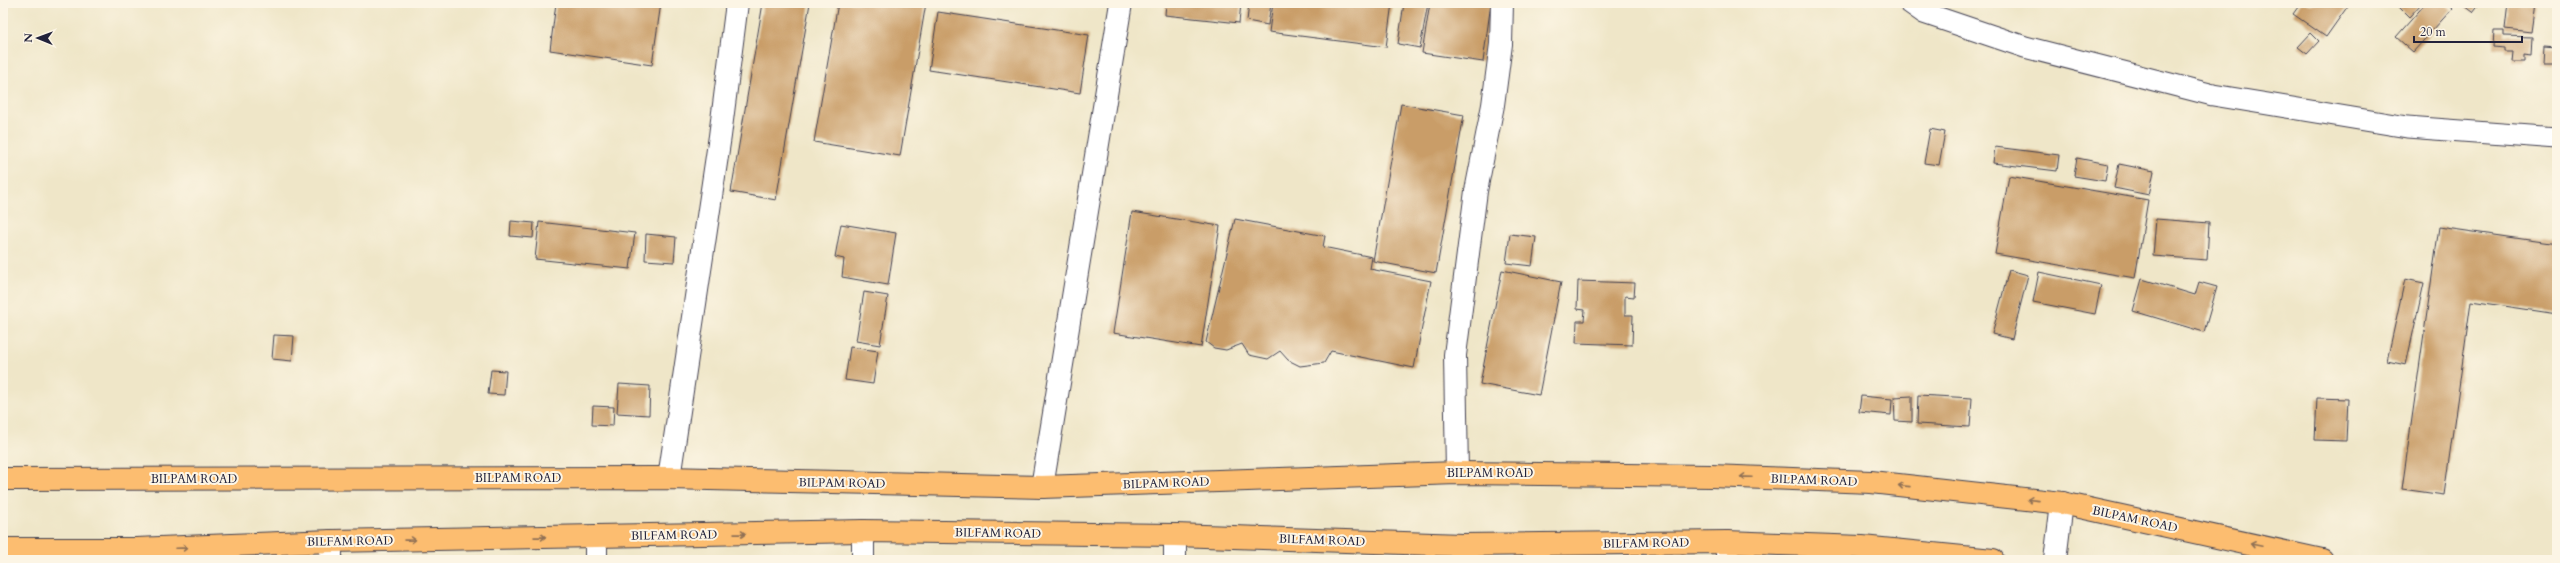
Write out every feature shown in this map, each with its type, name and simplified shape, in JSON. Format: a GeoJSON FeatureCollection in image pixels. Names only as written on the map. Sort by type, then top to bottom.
{"type":"FeatureCollection","features":[{"type":"Feature","properties":{"kind":"main road","name":"BILPAM ROAD"},"geometry":{"type":"LineString","coordinates":[[3,479],[669,478],[1042,487],[1457,473],[1711,476],[1871,482],[2062,503],[2322,560]]}},
{"type":"Feature","properties":{"kind":"main road","name":"BILFAM ROAD"},"geometry":{"type":"LineString","coordinates":[[3,548],[331,551],[596,536],[863,531],[1175,535],[1461,552],[1727,551],[1862,547],[1993,560]]}},
{"type":"Feature","properties":{"kind":"street"},"geometry":{"type":"LineString","coordinates":[[669,478],[720,136],[737,3]]}},
{"type":"Feature","properties":{"kind":"street"},"geometry":{"type":"LineString","coordinates":[[1042,487],[1121,3]]}},
{"type":"Feature","properties":{"kind":"street"},"geometry":{"type":"LineString","coordinates":[[1457,473],[1455,348],[1476,191],[1495,90],[1501,44],[1502,3]]}},
{"type":"Feature","properties":{"kind":"street"},"geometry":{"type":"LineString","coordinates":[[2055,560],[2062,503]]}},
{"type":"Feature","properties":{"kind":"street"},"geometry":{"type":"LineString","coordinates":[[863,531],[863,560]]}},
{"type":"Feature","properties":{"kind":"street"},"geometry":{"type":"LineString","coordinates":[[1175,535],[1175,560]]}},
{"type":"Feature","properties":{"kind":"street"},"geometry":{"type":"LineString","coordinates":[[596,536],[596,560]]}},
{"type":"Feature","properties":{"kind":"lane"},"geometry":{"type":"LineString","coordinates":[[1910,3],[1924,12],[2025,47],[2213,95],[2407,127],[2557,138]]}},
{"type":"Feature","properties":{"kind":"building"},"geometry":{"type":"Polygon","coordinates":[[[556,3],[661,3],[652,65],[550,50],[556,3]]]}},
{"type":"Feature","properties":{"kind":"building"},"geometry":{"type":"Polygon","coordinates":[[[763,3],[810,3],[776,200],[731,192],[763,3]]]}},
{"type":"Feature","properties":{"kind":"building"},"geometry":{"type":"Polygon","coordinates":[[[838,3],[926,3],[900,156],[814,142],[838,3]]]}},
{"type":"Feature","properties":{"kind":"building"},"geometry":{"type":"Polygon","coordinates":[[[1166,3],[1241,3],[1239,23],[1165,15],[1166,3]]]}},
{"type":"Feature","properties":{"kind":"building"},"geometry":{"type":"Polygon","coordinates":[[[1249,3],[1271,3],[1268,25],[1247,21],[1249,3]]]}},
{"type":"Feature","properties":{"kind":"building"},"geometry":{"type":"Polygon","coordinates":[[[1273,3],[1392,3],[1386,47],[1269,32],[1273,3]]]}},
{"type":"Feature","properties":{"kind":"building"},"geometry":{"type":"Polygon","coordinates":[[[1404,3],[1428,3],[1420,48],[1398,44],[1404,3]]]}},
{"type":"Feature","properties":{"kind":"building"},"geometry":{"type":"Polygon","coordinates":[[[1430,3],[1491,3],[1483,62],[1422,53],[1430,3]]]}},
{"type":"Feature","properties":{"kind":"building"},"geometry":{"type":"Polygon","coordinates":[[[2301,3],[2350,3],[2326,37],[2293,14],[2301,3]]]}},
{"type":"Feature","properties":{"kind":"building"},"geometry":{"type":"Polygon","coordinates":[[[2395,3],[2422,3],[2409,17],[2395,3]]]}},
{"type":"Feature","properties":{"kind":"building"},"geometry":{"type":"Polygon","coordinates":[[[2426,3],[2446,3],[2452,9],[2413,52],[2396,37],[2426,3]]]}},
{"type":"Feature","properties":{"kind":"building"},"geometry":{"type":"Polygon","coordinates":[[[2461,3],[2480,3],[2473,12],[2461,3]]]}},
{"type":"Feature","properties":{"kind":"building"},"geometry":{"type":"Polygon","coordinates":[[[2508,3],[2535,3],[2531,32],[2505,29],[2508,3]]]}},
{"type":"Feature","properties":{"kind":"building"},"geometry":{"type":"Polygon","coordinates":[[[938,12],[1089,35],[1080,93],[929,70],[938,12]]]}},
{"type":"Feature","properties":{"kind":"building"},"geometry":{"type":"Polygon","coordinates":[[[2494,31],[2504,31],[2504,36],[2532,37],[2531,56],[2524,55],[2524,62],[2513,62],[2514,52],[2505,52],[2505,48],[2493,47],[2494,31]]]}},
{"type":"Feature","properties":{"kind":"building"},"geometry":{"type":"Polygon","coordinates":[[[2311,33],[2319,41],[2307,54],[2298,47],[2311,33]]]}},
{"type":"Feature","properties":{"kind":"building"},"geometry":{"type":"Polygon","coordinates":[[[2544,47],[2557,48],[2555,64],[2543,64],[2544,47]]]}},
{"type":"Feature","properties":{"kind":"building"},"geometry":{"type":"Polygon","coordinates":[[[1401,104],[1464,115],[1436,273],[1373,261],[1401,104]]]}},
{"type":"Feature","properties":{"kind":"building"},"geometry":{"type":"Polygon","coordinates":[[[1930,129],[1945,132],[1939,165],[1924,163],[1930,129]]]}},
{"type":"Feature","properties":{"kind":"building"},"geometry":{"type":"Polygon","coordinates":[[[1995,147],[2059,155],[2057,171],[1993,163],[1995,147]]]}},
{"type":"Feature","properties":{"kind":"building"},"geometry":{"type":"Polygon","coordinates":[[[2077,158],[2108,164],[2105,181],[2074,176],[2077,158]]]}},
{"type":"Feature","properties":{"kind":"building"},"geometry":{"type":"Polygon","coordinates":[[[2119,164],[2154,171],[2149,195],[2114,188],[2119,164]]]}},
{"type":"Feature","properties":{"kind":"building"},"geometry":{"type":"Polygon","coordinates":[[[2009,176],[2148,200],[2135,278],[1995,254],[2009,176]]]}},
{"type":"Feature","properties":{"kind":"building"},"geometry":{"type":"Polygon","coordinates":[[[1132,212],[1220,226],[1201,347],[1113,333],[1132,212]]]}},
{"type":"Feature","properties":{"kind":"building"},"geometry":{"type":"Polygon","coordinates":[[[1235,219],[1325,236],[1323,247],[1372,257],[1370,269],[1431,281],[1414,368],[1331,351],[1324,363],[1300,366],[1288,360],[1280,351],[1268,359],[1249,355],[1242,344],[1226,350],[1214,348],[1206,342],[1235,219]]]}},
{"type":"Feature","properties":{"kind":"building"},"geometry":{"type":"Polygon","coordinates":[[[2156,219],[2209,223],[2207,260],[2153,256],[2156,219]]]}},
{"type":"Feature","properties":{"kind":"building"},"geometry":{"type":"Polygon","coordinates":[[[511,221],[534,223],[533,238],[510,236],[511,221]]]}},
{"type":"Feature","properties":{"kind":"building"},"geometry":{"type":"Polygon","coordinates":[[[539,222],[635,233],[630,269],[535,259],[539,222]]]}},
{"type":"Feature","properties":{"kind":"building"},"geometry":{"type":"Polygon","coordinates":[[[841,224],[896,233],[888,285],[842,277],[844,259],[835,257],[841,224]]]}},
{"type":"Feature","properties":{"kind":"building"},"geometry":{"type":"Polygon","coordinates":[[[2439,227],[2557,244],[2557,314],[2471,301],[2444,495],[2402,489],[2439,227]]]}},
{"type":"Feature","properties":{"kind":"building"},"geometry":{"type":"Polygon","coordinates":[[[646,234],[676,237],[674,262],[645,260],[646,234]]]}},
{"type":"Feature","properties":{"kind":"building"},"geometry":{"type":"Polygon","coordinates":[[[1510,234],[1536,237],[1532,266],[1506,263],[1510,234]]]}},
{"type":"Feature","properties":{"kind":"building"},"geometry":{"type":"Polygon","coordinates":[[[1502,270],[1561,282],[1539,395],[1480,384],[1502,270]]]}},
{"type":"Feature","properties":{"kind":"building"},"geometry":{"type":"Polygon","coordinates":[[[2009,270],[2028,275],[2012,339],[1992,334],[2009,270]]]}},
{"type":"Feature","properties":{"kind":"building"},"geometry":{"type":"Polygon","coordinates":[[[2039,272],[2101,285],[2095,314],[2033,302],[2039,272]]]}},
{"type":"Feature","properties":{"kind":"building"},"geometry":{"type":"Polygon","coordinates":[[[2142,279],[2195,295],[2199,282],[2217,287],[2204,332],[2133,311],[2142,279]]]}},
{"type":"Feature","properties":{"kind":"building"},"geometry":{"type":"Polygon","coordinates":[[[2405,279],[2424,283],[2406,365],[2387,361],[2405,279]]]}},
{"type":"Feature","properties":{"kind":"building"},"geometry":{"type":"Polygon","coordinates":[[[1578,281],[1635,283],[1634,297],[1625,296],[1625,315],[1633,315],[1632,345],[1576,343],[1577,321],[1584,321],[1585,310],[1577,309],[1578,281]]]}},
{"type":"Feature","properties":{"kind":"building"},"geometry":{"type":"Polygon","coordinates":[[[864,292],[888,296],[880,345],[856,341],[864,292]]]}},
{"type":"Feature","properties":{"kind":"building"},"geometry":{"type":"Polygon","coordinates":[[[274,335],[294,336],[292,361],[272,359],[274,335]]]}},
{"type":"Feature","properties":{"kind":"building"},"geometry":{"type":"Polygon","coordinates":[[[850,347],[878,351],[873,384],[845,380],[850,347]]]}},
{"type":"Feature","properties":{"kind":"building"},"geometry":{"type":"Polygon","coordinates":[[[491,370],[506,371],[504,395],[488,394],[491,370]]]}},
{"type":"Feature","properties":{"kind":"building"},"geometry":{"type":"Polygon","coordinates":[[[619,384],[650,386],[649,415],[617,413],[619,384]]]}},
{"type":"Feature","properties":{"kind":"building"},"geometry":{"type":"Polygon","coordinates":[[[1918,395],[1972,398],[1970,427],[1917,424],[1918,395]]]}},
{"type":"Feature","properties":{"kind":"building"},"geometry":{"type":"Polygon","coordinates":[[[1861,396],[1892,399],[1891,415],[1859,412],[1861,396]]]}},
{"type":"Feature","properties":{"kind":"building"},"geometry":{"type":"Polygon","coordinates":[[[1912,396],[1912,422],[1895,421],[1894,397],[1912,396]]]}},
{"type":"Feature","properties":{"kind":"building"},"geometry":{"type":"Polygon","coordinates":[[[2317,398],[2348,399],[2346,441],[2315,440],[2317,398]]]}},
{"type":"Feature","properties":{"kind":"building"},"geometry":{"type":"Polygon","coordinates":[[[593,406],[614,407],[613,426],[592,425],[593,406]]]}}]}
